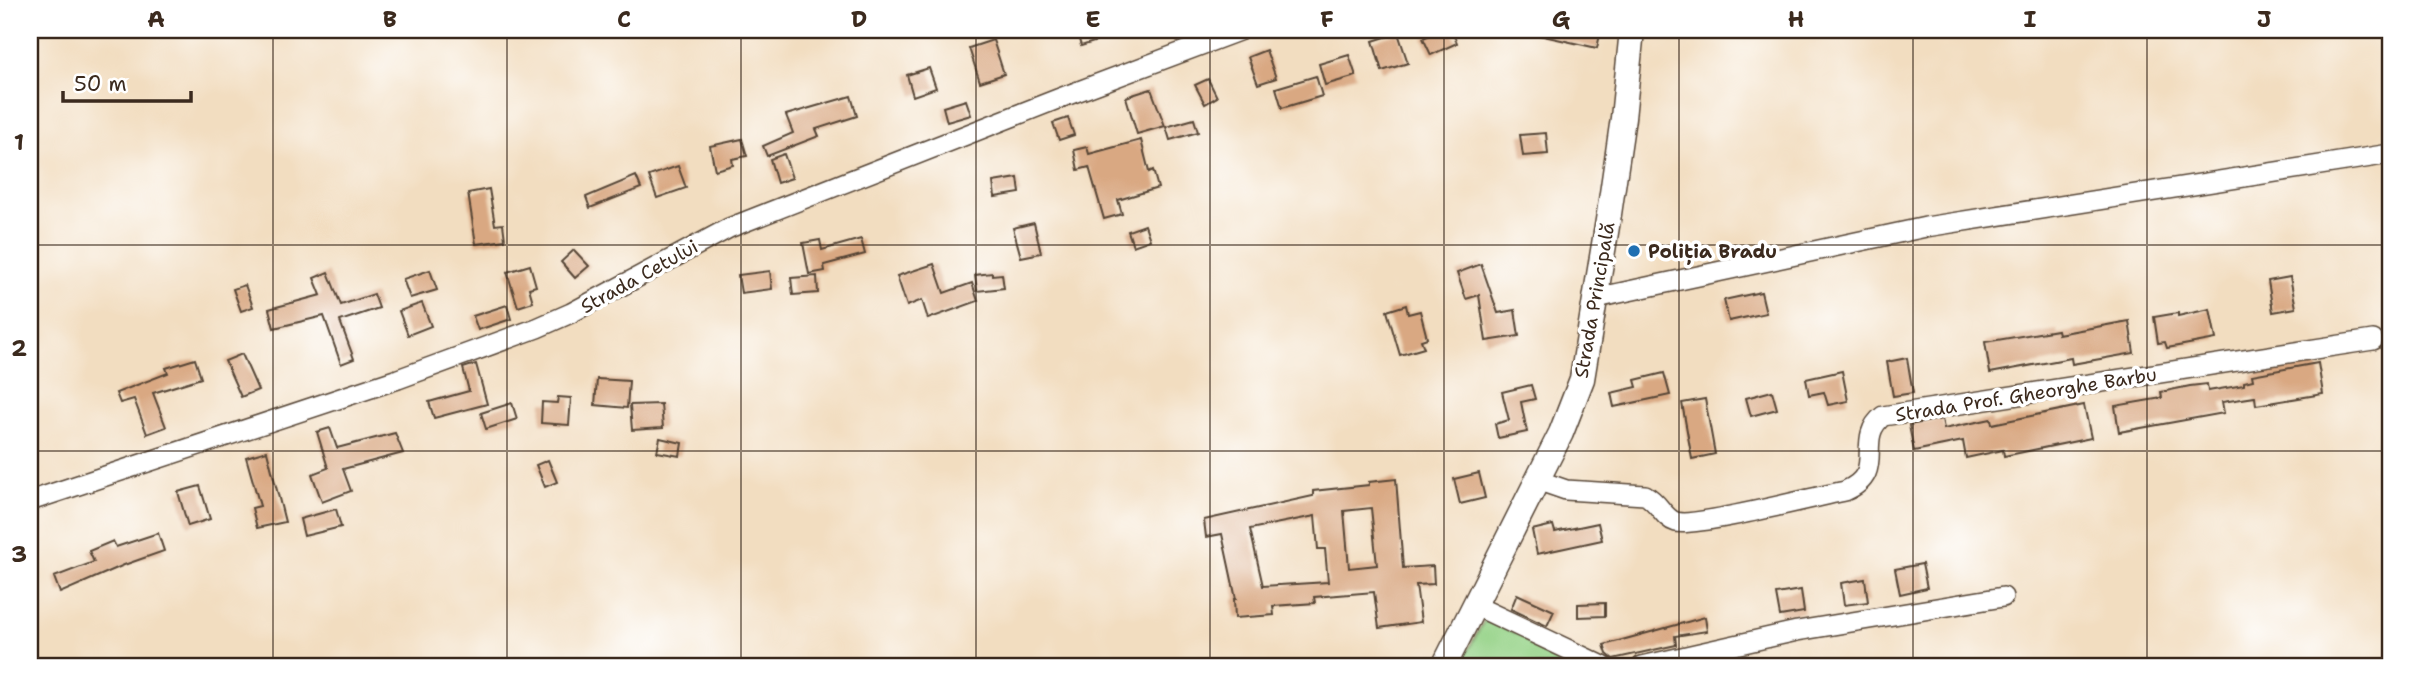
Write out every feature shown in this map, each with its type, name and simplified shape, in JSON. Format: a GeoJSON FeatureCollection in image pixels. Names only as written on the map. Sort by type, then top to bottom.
{"type":"FeatureCollection","features":[{"type":"Feature","properties":{"kind":"main road","name":"Strada Principală"},"geometry":{"type":"LineString","coordinates":[[1444,666],[1573,405],[1584,368],[1623,118],[1632,30]]}},
{"type":"Feature","properties":{"kind":"street","name":"Strada Cetului"},"geometry":{"type":"LineString","coordinates":[[30,501],[398,379],[537,328],[571,313],[729,228],[1060,97],[1241,30]]}},
{"type":"Feature","properties":{"kind":"street"},"geometry":{"type":"LineString","coordinates":[[1596,298],[1926,227],[2390,154]]}},
{"type":"Feature","properties":{"kind":"street","name":"Strada Prof. Gheorghe Barbu"},"geometry":{"type":"LineString","coordinates":[[1537,480],[1566,491],[1645,495],[1655,500],[1673,522],[1682,524],[1706,520],[1845,491],[1859,485],[1869,465],[1870,435],[1874,423],[1883,416],[2373,340]]}},
{"type":"Feature","properties":{"kind":"street"},"geometry":{"type":"LineString","coordinates":[[1642,666],[1797,631],[2003,597]]}},
{"type":"Feature","properties":{"kind":"street"},"geometry":{"type":"LineString","coordinates":[[1474,605],[1603,666]]}},
{"type":"Feature","properties":{"kind":"green space"},"geometry":{"type":"Polygon","coordinates":[[[1485,619],[1588,666],[1459,666],[1485,619]]]}},
{"type":"Feature","properties":{"kind":"building"},"geometry":{"type":"Polygon","coordinates":[[[1076,30],[1122,30],[1123,33],[1081,46],[1076,30]]]}},
{"type":"Feature","properties":{"kind":"building"},"geometry":{"type":"Polygon","coordinates":[[[1442,30],[1452,30],[1457,43],[1431,55],[1423,38],[1442,30]]]}},
{"type":"Feature","properties":{"kind":"building"},"geometry":{"type":"Polygon","coordinates":[[[1540,30],[1601,30],[1597,48],[1539,35],[1540,30]]]}},
{"type":"Feature","properties":{"kind":"building"},"geometry":{"type":"Polygon","coordinates":[[[1398,33],[1408,63],[1382,71],[1373,41],[1398,33]]]}},
{"type":"Feature","properties":{"kind":"building"},"geometry":{"type":"Polygon","coordinates":[[[993,40],[1004,74],[980,82],[969,48],[993,40]]]}},
{"type":"Feature","properties":{"kind":"building"},"geometry":{"type":"Polygon","coordinates":[[[1266,50],[1276,78],[1258,84],[1248,57],[1266,50]]]}},
{"type":"Feature","properties":{"kind":"building"},"geometry":{"type":"Polygon","coordinates":[[[1349,55],[1356,76],[1325,85],[1319,64],[1349,55]]]}},
{"type":"Feature","properties":{"kind":"building"},"geometry":{"type":"Polygon","coordinates":[[[929,68],[936,88],[913,96],[907,75],[929,68]]]}},
{"type":"Feature","properties":{"kind":"building"},"geometry":{"type":"Polygon","coordinates":[[[1316,76],[1322,96],[1282,108],[1276,88],[1316,76]]]}},
{"type":"Feature","properties":{"kind":"building"},"geometry":{"type":"Polygon","coordinates":[[[1208,79],[1217,97],[1205,104],[1195,85],[1208,79]]]}},
{"type":"Feature","properties":{"kind":"building"},"geometry":{"type":"Polygon","coordinates":[[[1151,89],[1165,126],[1137,134],[1126,97],[1151,89]]]}},
{"type":"Feature","properties":{"kind":"building"},"geometry":{"type":"Polygon","coordinates":[[[851,96],[857,116],[816,129],[819,136],[767,156],[763,146],[793,133],[786,115],[851,96]]]}},
{"type":"Feature","properties":{"kind":"building"},"geometry":{"type":"Polygon","coordinates":[[[966,100],[971,115],[947,122],[943,107],[966,100]]]}},
{"type":"Feature","properties":{"kind":"building"},"geometry":{"type":"Polygon","coordinates":[[[1068,118],[1074,135],[1059,140],[1053,123],[1068,118]]]}},
{"type":"Feature","properties":{"kind":"building"},"geometry":{"type":"Polygon","coordinates":[[[1194,119],[1198,132],[1170,140],[1166,127],[1194,119]]]}},
{"type":"Feature","properties":{"kind":"building"},"geometry":{"type":"Polygon","coordinates":[[[1546,133],[1548,154],[1523,156],[1520,135],[1546,133]]]}},
{"type":"Feature","properties":{"kind":"building"},"geometry":{"type":"Polygon","coordinates":[[[742,139],[747,156],[732,159],[733,165],[715,170],[710,146],[742,139]]]}},
{"type":"Feature","properties":{"kind":"building"},"geometry":{"type":"Polygon","coordinates":[[[1141,140],[1149,172],[1153,170],[1158,188],[1118,200],[1122,214],[1104,219],[1089,167],[1078,170],[1074,150],[1087,147],[1089,154],[1141,140]]]}},
{"type":"Feature","properties":{"kind":"building"},"geometry":{"type":"Polygon","coordinates":[[[784,154],[792,178],[777,183],[770,159],[784,154]]]}},
{"type":"Feature","properties":{"kind":"building"},"geometry":{"type":"Polygon","coordinates":[[[678,166],[686,188],[657,198],[649,176],[678,166]]]}},
{"type":"Feature","properties":{"kind":"building"},"geometry":{"type":"Polygon","coordinates":[[[636,176],[641,188],[590,208],[586,197],[636,176]]]}},
{"type":"Feature","properties":{"kind":"building"},"geometry":{"type":"Polygon","coordinates":[[[1018,178],[1020,193],[995,197],[993,182],[1018,178]]]}},
{"type":"Feature","properties":{"kind":"building"},"geometry":{"type":"Polygon","coordinates":[[[489,189],[495,225],[503,224],[505,240],[476,244],[468,193],[489,189]]]}},
{"type":"Feature","properties":{"kind":"building"},"geometry":{"type":"Polygon","coordinates":[[[1034,223],[1041,253],[1021,257],[1013,228],[1034,223]]]}},
{"type":"Feature","properties":{"kind":"building"},"geometry":{"type":"Polygon","coordinates":[[[1145,225],[1150,240],[1133,246],[1128,231],[1145,225]]]}},
{"type":"Feature","properties":{"kind":"building"},"geometry":{"type":"Polygon","coordinates":[[[861,239],[865,254],[824,265],[825,271],[809,274],[803,243],[820,240],[822,250],[861,239]]]}},
{"type":"Feature","properties":{"kind":"building"},"geometry":{"type":"Polygon","coordinates":[[[574,250],[589,266],[575,278],[561,262],[574,250]]]}},
{"type":"Feature","properties":{"kind":"building"},"geometry":{"type":"Polygon","coordinates":[[[934,264],[944,293],[972,283],[978,301],[928,319],[922,300],[907,306],[897,276],[934,264]]]}},
{"type":"Feature","properties":{"kind":"building"},"geometry":{"type":"Polygon","coordinates":[[[1481,264],[1498,313],[1515,310],[1519,336],[1486,341],[1479,295],[1466,299],[1457,273],[1481,264]]]}},
{"type":"Feature","properties":{"kind":"building"},"geometry":{"type":"Polygon","coordinates":[[[530,265],[536,286],[529,288],[533,302],[518,307],[507,272],[530,265]]]}},
{"type":"Feature","properties":{"kind":"building"},"geometry":{"type":"Polygon","coordinates":[[[430,270],[437,290],[410,298],[403,279],[430,270]]]}},
{"type":"Feature","properties":{"kind":"building"},"geometry":{"type":"Polygon","coordinates":[[[770,271],[772,289],[741,293],[738,275],[770,271]]]}},
{"type":"Feature","properties":{"kind":"building"},"geometry":{"type":"Polygon","coordinates":[[[328,272],[341,305],[374,294],[379,308],[340,321],[354,359],[341,364],[324,316],[274,328],[269,309],[321,295],[314,278],[328,272]]]}},
{"type":"Feature","properties":{"kind":"building"},"geometry":{"type":"Polygon","coordinates":[[[1002,274],[1004,288],[977,291],[975,275],[1002,274]]]}},
{"type":"Feature","properties":{"kind":"building"},"geometry":{"type":"Polygon","coordinates":[[[817,276],[818,293],[793,295],[791,278],[817,276]]]}},
{"type":"Feature","properties":{"kind":"building"},"geometry":{"type":"Polygon","coordinates":[[[2290,277],[2296,308],[2273,312],[2268,281],[2290,277]]]}},
{"type":"Feature","properties":{"kind":"building"},"geometry":{"type":"Polygon","coordinates":[[[245,285],[253,307],[241,311],[233,289],[245,285]]]}},
{"type":"Feature","properties":{"kind":"building"},"geometry":{"type":"Polygon","coordinates":[[[1761,292],[1766,313],[1729,321],[1724,300],[1761,292]]]}},
{"type":"Feature","properties":{"kind":"building"},"geometry":{"type":"Polygon","coordinates":[[[422,303],[431,326],[408,335],[399,311],[422,303]]]}},
{"type":"Feature","properties":{"kind":"building"},"geometry":{"type":"Polygon","coordinates":[[[507,305],[511,319],[478,330],[473,316],[507,305]]]}},
{"type":"Feature","properties":{"kind":"building"},"geometry":{"type":"Polygon","coordinates":[[[1406,305],[1408,314],[1420,311],[1427,338],[1421,340],[1424,348],[1400,355],[1387,311],[1406,305]]]}},
{"type":"Feature","properties":{"kind":"building"},"geometry":{"type":"Polygon","coordinates":[[[2210,309],[2216,339],[2167,348],[2165,342],[2158,343],[2154,317],[2178,313],[2178,316],[2210,309]]]}},
{"type":"Feature","properties":{"kind":"building"},"geometry":{"type":"Polygon","coordinates":[[[2129,321],[2134,353],[2072,364],[2071,358],[1990,373],[1985,342],[2057,330],[2058,334],[2129,321]]]}},
{"type":"Feature","properties":{"kind":"building"},"geometry":{"type":"Polygon","coordinates":[[[242,354],[258,390],[241,397],[225,361],[242,354]]]}},
{"type":"Feature","properties":{"kind":"building"},"geometry":{"type":"Polygon","coordinates":[[[1907,358],[1913,393],[1893,396],[1887,362],[1907,358]]]}},
{"type":"Feature","properties":{"kind":"building"},"geometry":{"type":"Polygon","coordinates":[[[195,359],[201,378],[153,393],[166,427],[147,434],[134,399],[120,403],[116,393],[168,373],[166,368],[195,359]]]}},
{"type":"Feature","properties":{"kind":"building"},"geometry":{"type":"Polygon","coordinates":[[[2318,363],[2323,394],[2256,405],[2255,397],[2222,402],[2224,413],[2119,432],[2115,406],[2162,398],[2161,392],[2190,386],[2207,384],[2208,391],[2244,385],[2244,382],[2253,380],[2252,375],[2318,363]]]}},
{"type":"Feature","properties":{"kind":"building"},"geometry":{"type":"Polygon","coordinates":[[[476,364],[487,404],[434,418],[429,402],[469,391],[463,368],[476,364]]]}},
{"type":"Feature","properties":{"kind":"building"},"geometry":{"type":"Polygon","coordinates":[[[1842,371],[1848,401],[1828,405],[1824,392],[1809,395],[1806,379],[1842,371]]]}},
{"type":"Feature","properties":{"kind":"building"},"geometry":{"type":"Polygon","coordinates":[[[1664,373],[1670,395],[1614,407],[1611,393],[1637,387],[1635,380],[1664,373]]]}},
{"type":"Feature","properties":{"kind":"building"},"geometry":{"type":"Polygon","coordinates":[[[597,379],[629,381],[627,408],[595,405],[597,379]]]}},
{"type":"Feature","properties":{"kind":"building"},"geometry":{"type":"Polygon","coordinates":[[[1531,385],[1535,399],[1521,402],[1527,432],[1498,438],[1495,424],[1509,420],[1502,392],[1531,385]]]}},
{"type":"Feature","properties":{"kind":"building"},"geometry":{"type":"Polygon","coordinates":[[[1772,391],[1777,409],[1751,416],[1746,398],[1772,391]]]}},
{"type":"Feature","properties":{"kind":"building"},"geometry":{"type":"Polygon","coordinates":[[[558,397],[571,398],[569,425],[541,423],[542,402],[557,403],[558,397]]]}},
{"type":"Feature","properties":{"kind":"building"},"geometry":{"type":"Polygon","coordinates":[[[1705,399],[1715,454],[1692,459],[1682,403],[1705,399]]]}},
{"type":"Feature","properties":{"kind":"building"},"geometry":{"type":"Polygon","coordinates":[[[512,403],[517,419],[486,429],[481,413],[512,403]]]}},
{"type":"Feature","properties":{"kind":"building"},"geometry":{"type":"Polygon","coordinates":[[[661,404],[663,428],[632,430],[630,405],[661,404]]]}},
{"type":"Feature","properties":{"kind":"building"},"geometry":{"type":"Polygon","coordinates":[[[2084,405],[2091,438],[2004,456],[2003,450],[1966,458],[1963,441],[1914,451],[1909,425],[1942,419],[1944,429],[1991,419],[1992,424],[2084,405]]]}},
{"type":"Feature","properties":{"kind":"building"},"geometry":{"type":"Polygon","coordinates":[[[330,428],[337,448],[395,433],[403,453],[343,469],[351,491],[322,502],[312,474],[328,468],[317,432],[330,428]]]}},
{"type":"Feature","properties":{"kind":"building"},"geometry":{"type":"Polygon","coordinates":[[[660,438],[682,443],[680,456],[657,452],[660,438]]]}},
{"type":"Feature","properties":{"kind":"building"},"geometry":{"type":"Polygon","coordinates":[[[267,451],[285,522],[257,528],[252,508],[260,506],[246,457],[267,451]]]}},
{"type":"Feature","properties":{"kind":"building"},"geometry":{"type":"Polygon","coordinates":[[[548,460],[557,482],[545,487],[536,465],[548,460]]]}},
{"type":"Feature","properties":{"kind":"building"},"geometry":{"type":"Polygon","coordinates":[[[1479,473],[1485,498],[1460,504],[1454,479],[1479,473]]]}},
{"type":"Feature","properties":{"kind":"building"},"geometry":{"type":"Polygon","coordinates":[[[1396,479],[1403,568],[1433,566],[1434,584],[1416,585],[1421,622],[1379,628],[1374,592],[1314,597],[1315,603],[1273,606],[1274,615],[1235,618],[1236,599],[1222,534],[1206,537],[1204,520],[1313,496],[1313,491],[1369,485],[1369,482],[1396,479]],[[1371,508],[1344,511],[1349,568],[1377,565],[1371,508]],[[1315,516],[1250,529],[1263,586],[1328,582],[1325,549],[1318,549],[1315,516]]]}},
{"type":"Feature","properties":{"kind":"building"},"geometry":{"type":"Polygon","coordinates":[[[200,486],[210,519],[188,526],[178,492],[200,486]]]}},
{"type":"Feature","properties":{"kind":"building"},"geometry":{"type":"Polygon","coordinates":[[[336,509],[341,527],[304,536],[300,519],[336,509]]]}},
{"type":"Feature","properties":{"kind":"building"},"geometry":{"type":"Polygon","coordinates":[[[1598,523],[1602,540],[1537,554],[1532,530],[1553,525],[1555,532],[1598,523]]]}},
{"type":"Feature","properties":{"kind":"building"},"geometry":{"type":"Polygon","coordinates":[[[158,533],[164,551],[60,593],[54,577],[94,562],[89,551],[113,541],[116,547],[158,533]]]}},
{"type":"Feature","properties":{"kind":"building"},"geometry":{"type":"Polygon","coordinates":[[[1922,564],[1927,588],[1900,594],[1895,569],[1922,564]]]}},
{"type":"Feature","properties":{"kind":"building"},"geometry":{"type":"Polygon","coordinates":[[[1865,579],[1868,602],[1844,605],[1841,583],[1865,579]]]}},
{"type":"Feature","properties":{"kind":"building"},"geometry":{"type":"Polygon","coordinates":[[[1801,590],[1804,612],[1780,616],[1776,594],[1801,590]]]}},
{"type":"Feature","properties":{"kind":"building"},"geometry":{"type":"Polygon","coordinates":[[[1517,594],[1554,611],[1547,626],[1511,609],[1517,594]]]}},
{"type":"Feature","properties":{"kind":"building"},"geometry":{"type":"Polygon","coordinates":[[[1605,603],[1605,616],[1578,617],[1578,604],[1605,603]]]}},
{"type":"Feature","properties":{"kind":"building"},"geometry":{"type":"Polygon","coordinates":[[[1705,617],[1707,631],[1675,636],[1676,645],[1613,659],[1607,654],[1604,645],[1705,617]]]}},
{"type":"Feature","properties":{"kind":"place","name":"Poliția Bradu"},"geometry":{"type":"Point","coordinates":[1634,251]}}]}
